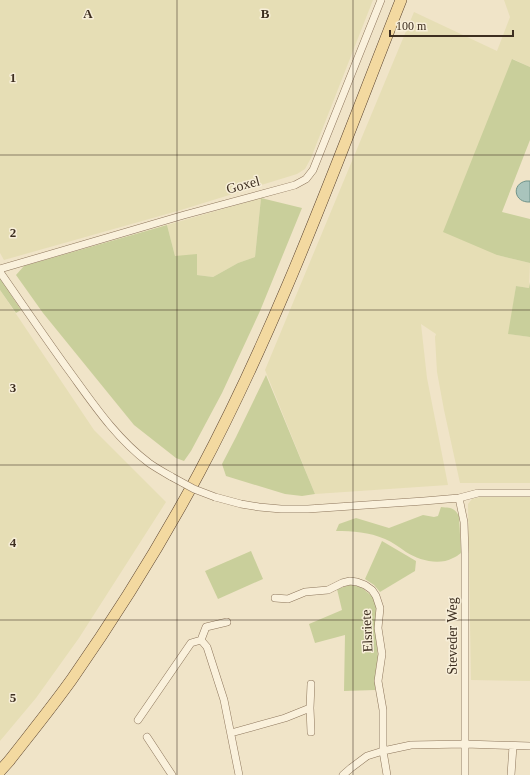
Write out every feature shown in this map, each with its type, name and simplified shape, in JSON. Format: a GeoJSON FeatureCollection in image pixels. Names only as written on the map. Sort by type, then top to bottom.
{"type":"FeatureCollection","features":[{"type":"Feature","properties":{"kind":"main road"},"geometry":{"type":"LineString","coordinates":[[0,771],[71,680],[107,627],[153,554],[200,472],[229,415],[289,282],[402,0]]}},
{"type":"Feature","properties":{"kind":"street","name":"Goxel"},"geometry":{"type":"LineString","coordinates":[[0,269],[184,215],[296,185],[306,179],[313,170],[381,0]]}},
{"type":"Feature","properties":{"kind":"street"},"geometry":{"type":"LineString","coordinates":[[0,272],[54,350],[115,432],[150,463],[172,478],[194,489],[241,504],[281,509],[324,508],[459,498],[478,493],[530,493]]}},
{"type":"Feature","properties":{"kind":"street","name":"Steveder Weg"},"geometry":{"type":"LineString","coordinates":[[459,498],[464,522],[465,552],[465,775]]}},
{"type":"Feature","properties":{"kind":"street","name":"Elsriete"},"geometry":{"type":"LineString","coordinates":[[275,598],[288,600],[305,592],[328,590],[342,582],[350,581],[365,585],[372,590],[376,596],[380,608],[378,634],[382,647],[378,681],[383,710],[383,751],[388,775]]}},
{"type":"Feature","properties":{"kind":"street"},"geometry":{"type":"LineString","coordinates":[[138,720],[191,643],[200,640],[206,627],[227,622]]}},
{"type":"Feature","properties":{"kind":"street"},"geometry":{"type":"LineString","coordinates":[[200,640],[207,647],[224,700],[237,774]]}},
{"type":"Feature","properties":{"kind":"street"},"geometry":{"type":"LineString","coordinates":[[311,684],[311,732]]}},
{"type":"Feature","properties":{"kind":"street"},"geometry":{"type":"LineString","coordinates":[[231,734],[285,718],[310,708]]}},
{"type":"Feature","properties":{"kind":"street"},"geometry":{"type":"LineString","coordinates":[[147,737],[172,775]]}},
{"type":"Feature","properties":{"kind":"street"},"geometry":{"type":"LineString","coordinates":[[343,775],[367,756],[411,745],[465,744],[530,746]]}},
{"type":"Feature","properties":{"kind":"street"},"geometry":{"type":"LineString","coordinates":[[511,775],[513,746]]}},
{"type":"Feature","properties":{"kind":"shaded area"},"geometry":{"type":"Polygon","coordinates":[[[0,0],[373,0],[311,158],[305,169],[297,174],[181,210],[4,260],[0,253],[0,0]]]}},
{"type":"Feature","properties":{"kind":"shaded area"},"geometry":{"type":"Polygon","coordinates":[[[504,0],[530,0],[530,67],[513,59],[497,255],[530,263],[529,288],[516,286],[509,334],[530,337],[530,483],[460,483],[437,372],[436,334],[421,324],[427,378],[448,485],[315,494],[265,370],[414,12],[497,51],[510,17],[504,0]]]}},
{"type":"Feature","properties":{"kind":"shaded area"},"geometry":{"type":"Polygon","coordinates":[[[261,198],[255,257],[238,263],[213,277],[197,275],[175,256],[167,225],[261,198]]]}},
{"type":"Feature","properties":{"kind":"shaded area"},"geometry":{"type":"Polygon","coordinates":[[[0,290],[94,430],[166,502],[79,638],[36,698],[0,741],[0,290]]]}},
{"type":"Feature","properties":{"kind":"shaded area"},"geometry":{"type":"Polygon","coordinates":[[[480,497],[530,497],[530,681],[471,680],[468,504],[472,499],[480,497]]]}},
{"type":"Feature","properties":{"kind":"green space"},"geometry":{"type":"Polygon","coordinates":[[[512,59],[530,67],[530,140],[502,212],[530,219],[530,263],[497,255],[443,232],[512,59]]]}},
{"type":"Feature","properties":{"kind":"green space"},"geometry":{"type":"Polygon","coordinates":[[[261,198],[302,208],[260,311],[222,393],[191,451],[184,461],[176,458],[134,425],[43,313],[16,275],[24,266],[167,225],[175,256],[197,254],[197,275],[213,277],[238,263],[255,257],[261,198]]]}},
{"type":"Feature","properties":{"kind":"green space"},"geometry":{"type":"Polygon","coordinates":[[[0,278],[21,310],[16,313],[0,290],[0,278]]]}},
{"type":"Feature","properties":{"kind":"green space"},"geometry":{"type":"Polygon","coordinates":[[[530,282],[530,337],[508,334],[516,286],[529,288],[530,282]]]}},
{"type":"Feature","properties":{"kind":"green space"},"geometry":{"type":"Polygon","coordinates":[[[266,375],[315,494],[302,496],[285,494],[226,476],[222,464],[266,375]]]}},
{"type":"Feature","properties":{"kind":"green space"},"geometry":{"type":"Polygon","coordinates":[[[441,507],[453,509],[459,516],[461,553],[441,562],[423,560],[411,555],[388,540],[367,533],[336,531],[339,524],[356,518],[389,528],[423,515],[434,517],[438,516],[441,507]]]}},
{"type":"Feature","properties":{"kind":"green space"},"geometry":{"type":"Polygon","coordinates":[[[382,541],[416,561],[415,571],[380,592],[374,585],[365,579],[382,541]]]}},
{"type":"Feature","properties":{"kind":"green space"},"geometry":{"type":"Polygon","coordinates":[[[251,551],[263,579],[218,599],[205,571],[251,551]]]}},
{"type":"Feature","properties":{"kind":"green space"},"geometry":{"type":"Polygon","coordinates":[[[350,585],[361,587],[373,597],[376,607],[375,629],[378,657],[375,690],[344,691],[345,635],[315,643],[309,624],[342,610],[337,589],[350,585]]]}},
{"type":"Feature","properties":{"kind":"water"},"geometry":{"type":"Polygon","coordinates":[[[526,181],[530,181],[530,202],[521,200],[516,193],[518,186],[526,181]]]}}]}
